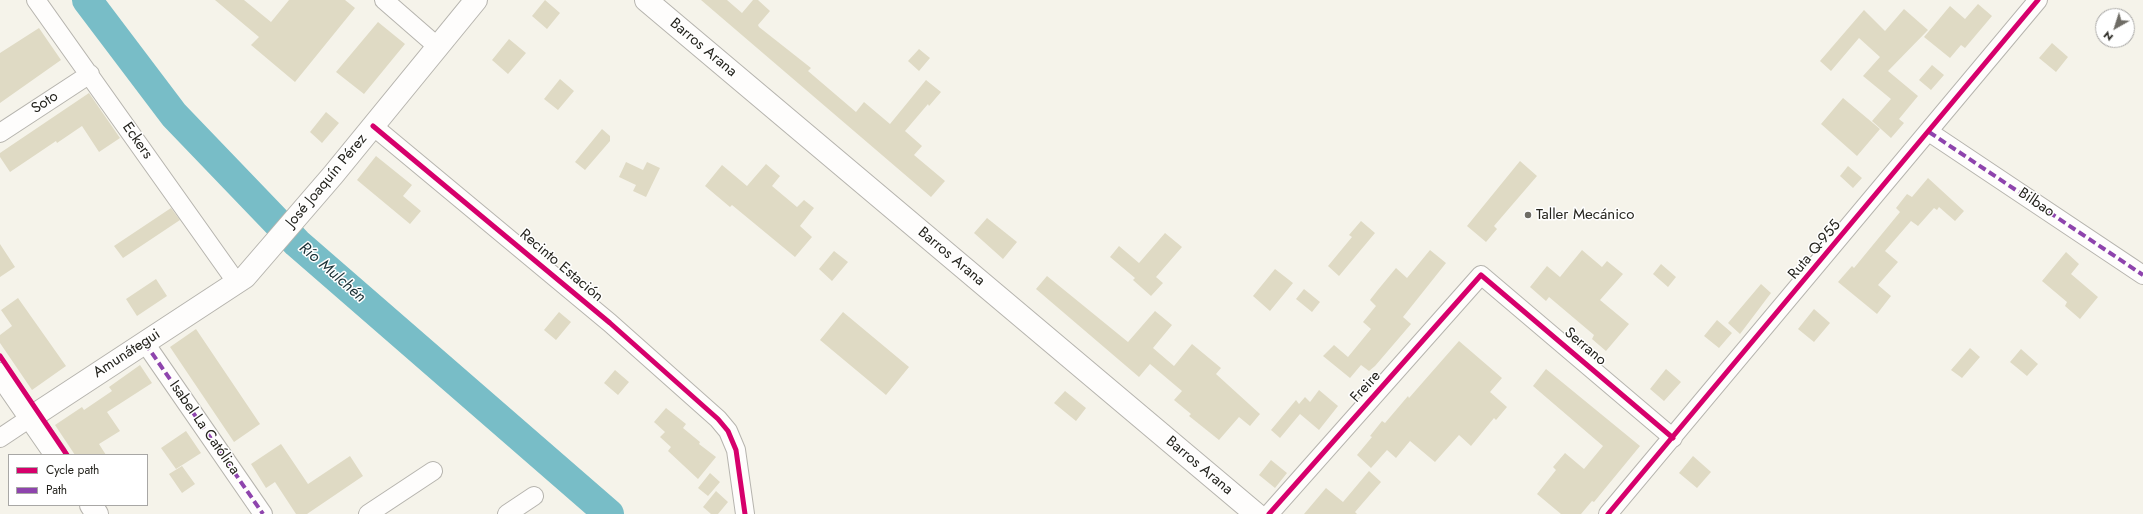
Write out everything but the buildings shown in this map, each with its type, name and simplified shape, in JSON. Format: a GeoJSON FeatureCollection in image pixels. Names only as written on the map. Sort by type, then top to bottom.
{"type":"FeatureCollection","features":[{"type":"Feature","properties":{"kind":"main road","name":"José Joaquín Pérez"},"geometry":{"type":"LineString","coordinates":[[245,276],[333,175],[476,0]]}},
{"type":"Feature","properties":{"kind":"main road","name":"Barros Arana"},"geometry":{"type":"LineString","coordinates":[[646,0],[1256,514]]}},
{"type":"Feature","properties":{"kind":"main road","name":"Amunátegui"},"geometry":{"type":"LineString","coordinates":[[30,418],[245,276]]}},
{"type":"Feature","properties":{"kind":"main road"},"geometry":{"type":"LineString","coordinates":[[0,374],[55,454]]}},
{"type":"Feature","properties":{"kind":"street","name":"Eckers"},"geometry":{"type":"LineString","coordinates":[[36,0],[90,74],[245,276]]}},
{"type":"Feature","properties":{"kind":"street"},"geometry":{"type":"LineString","coordinates":[[384,0],[438,47]]}},
{"type":"Feature","properties":{"kind":"street","name":"Ruta Q-955"},"geometry":{"type":"LineString","coordinates":[[1608,514],[2038,0]]}},
{"type":"Feature","properties":{"kind":"street","name":"Soto"},"geometry":{"type":"LineString","coordinates":[[0,133],[90,74]]}},
{"type":"Feature","properties":{"kind":"street","name":"Recinto Estación"},"geometry":{"type":"LineString","coordinates":[[373,126],[610,324],[718,419],[728,431],[736,450],[745,514]]}},
{"type":"Feature","properties":{"kind":"street","name":"Bilbao"},"geometry":{"type":"LineString","coordinates":[[1929,132],[2143,275]]}},
{"type":"Feature","properties":{"kind":"street","name":"Serrano"},"geometry":{"type":"LineString","coordinates":[[1481,275],[1673,438]]}},
{"type":"Feature","properties":{"kind":"street","name":"Freire"},"geometry":{"type":"LineString","coordinates":[[1269,514],[1481,275]]}},
{"type":"Feature","properties":{"kind":"street","name":"Isabel La Católica"},"geometry":{"type":"LineString","coordinates":[[145,343],[264,514]]}},
{"type":"Feature","properties":{"kind":"street","name":"Amunátegui"},"geometry":{"type":"LineString","coordinates":[[0,438],[30,418]]}},
{"type":"Feature","properties":{"kind":"street"},"geometry":{"type":"LineString","coordinates":[[368,514],[433,471]]}},
{"type":"Feature","properties":{"kind":"street"},"geometry":{"type":"LineString","coordinates":[[507,514],[534,496]]}},
{"type":"Feature","properties":{"kind":"waterway","name":"Río Mulchén"},"geometry":{"type":"LineString","coordinates":[[87,0],[174,115],[297,243],[609,514]]}},
{"type":"Feature","properties":{"kind":"marked path"},"geometry":{"type":"LineString","coordinates":[[1929,132],[2143,275]]}},
{"type":"Feature","properties":{"kind":"marked path"},"geometry":{"type":"LineString","coordinates":[[145,343],[263,514]]}},
{"type":"Feature","properties":{"kind":"cycle path"},"geometry":{"type":"LineString","coordinates":[[1608,514],[2038,0]]}},
{"type":"Feature","properties":{"kind":"cycle path"},"geometry":{"type":"LineString","coordinates":[[373,126],[610,323],[718,419],[728,431],[736,450],[745,514]]}},
{"type":"Feature","properties":{"kind":"cycle path"},"geometry":{"type":"LineString","coordinates":[[1269,514],[1481,275],[1673,438]]}},
{"type":"Feature","properties":{"kind":"cycle path"},"geometry":{"type":"LineString","coordinates":[[0,356],[66,454]]}},
{"type":"Feature","properties":{"kind":"place","name":"Taller Mecánico"},"geometry":{"type":"Point","coordinates":[1528,215]}}]}
